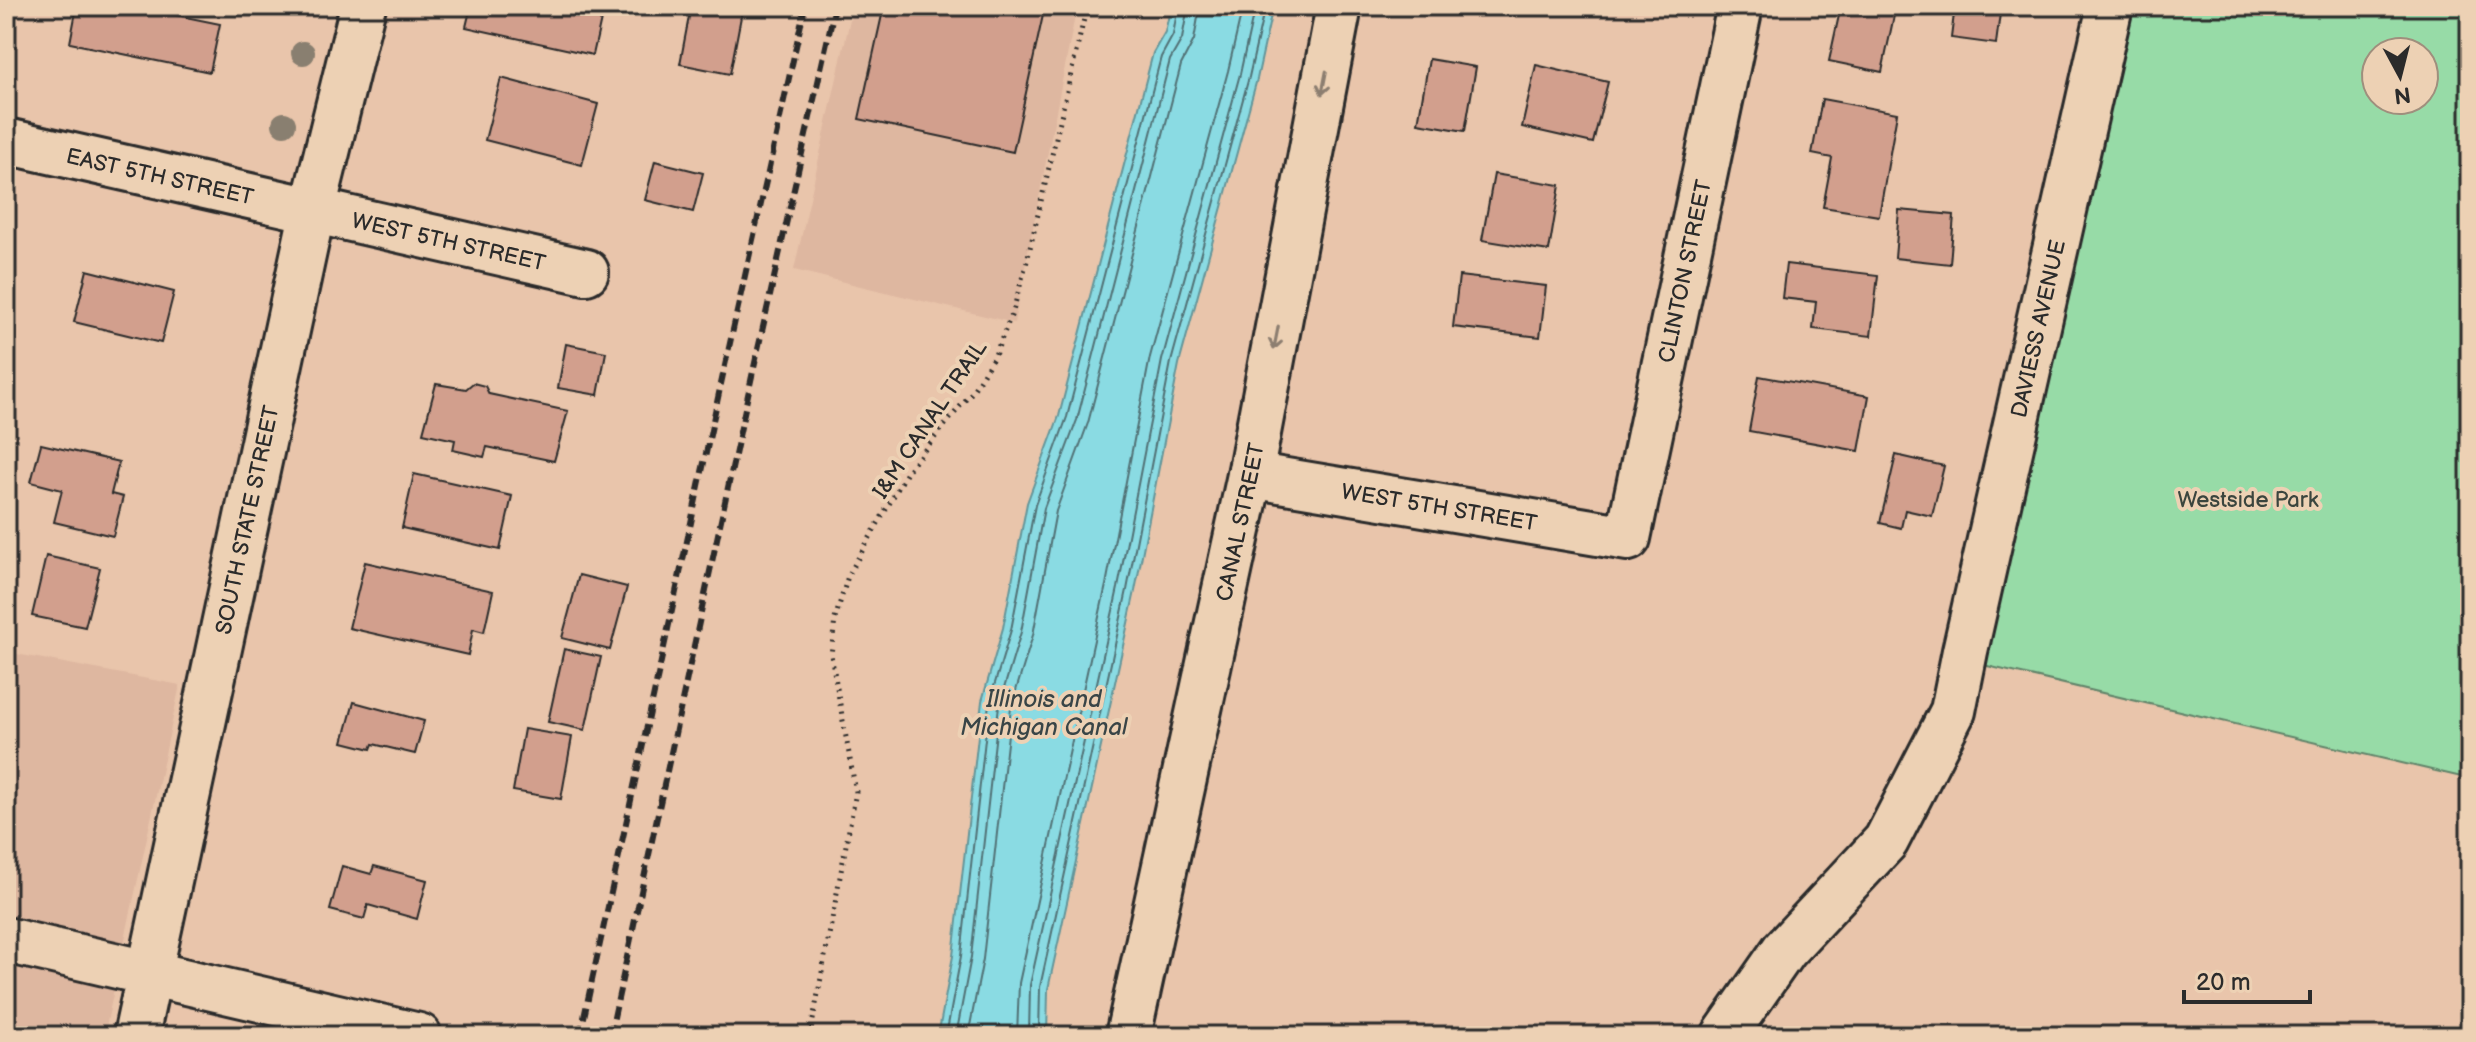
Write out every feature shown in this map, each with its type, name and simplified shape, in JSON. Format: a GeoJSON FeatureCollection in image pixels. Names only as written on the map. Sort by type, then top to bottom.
{"type":"FeatureCollection","features":[{"type":"Feature","properties":{"kind":"street","name":"SOUTH STATE STREET"},"geometry":{"type":"LineString","coordinates":[[136,1036],[313,209],[363,6]]}},
{"type":"Feature","properties":{"kind":"street","name":"CANAL STREET"},"geometry":{"type":"LineString","coordinates":[[1128,1036],[1250,475],[1339,6]]}},
{"type":"Feature","properties":{"kind":"street","name":"CLINTON STREET"},"geometry":{"type":"LineString","coordinates":[[1628,538],[1740,6]]}},
{"type":"Feature","properties":{"kind":"street","name":"DAVIESS AVENUE"},"geometry":{"type":"LineString","coordinates":[[1724,1036],[1784,950],[1886,841],[1953,711],[2110,6]]}},
{"type":"Feature","properties":{"kind":"street","name":"EAST 5TH STREET"},"geometry":{"type":"LineString","coordinates":[[6,141],[313,209]]}},
{"type":"Feature","properties":{"kind":"street","name":"WEST 5TH STREET"},"geometry":{"type":"LineString","coordinates":[[313,209],[586,272]]}},
{"type":"Feature","properties":{"kind":"street","name":"WEST 5TH STREET"},"geometry":{"type":"LineString","coordinates":[[1250,475],[1628,538]]}},
{"type":"Feature","properties":{"kind":"street"},"geometry":{"type":"LineString","coordinates":[[6,940],[419,1036]]}},
{"type":"Feature","properties":{"kind":"path","name":"I&M CANAL TRAIL"},"geometry":{"type":"LineString","coordinates":[[810,1036],[856,792],[831,655],[835,619],[848,576],[909,469],[972,392],[1001,341],[1027,261],[1087,6]]}},
{"type":"Feature","properties":{"kind":"shaded area"},"geometry":{"type":"Polygon","coordinates":[[[853,6],[1077,6],[1014,323],[794,270],[853,6]]]}},
{"type":"Feature","properties":{"kind":"shaded area"},"geometry":{"type":"Polygon","coordinates":[[[6,652],[180,685],[104,1036],[6,1036],[6,652]]]}},
{"type":"Feature","properties":{"kind":"green space","name":"Westside Park"},"geometry":{"type":"Polygon","coordinates":[[[2133,6],[2470,6],[2470,779],[1983,665],[2133,6]]]}},
{"type":"Feature","properties":{"kind":"water","name":"Illinois and Michigan Canal"},"geometry":{"type":"Polygon","coordinates":[[[1171,6],[1273,6],[1257,79],[1179,364],[1135,591],[1048,989],[1047,1036],[938,1036],[953,956],[982,701],[1003,628],[1027,503],[1059,416],[1153,53],[1165,32],[1171,6]]]}},
{"type":"Feature","properties":{"kind":"building"},"geometry":{"type":"Polygon","coordinates":[[[77,6],[132,6],[220,24],[210,72],[70,43],[77,6]]]}},
{"type":"Feature","properties":{"kind":"building"},"geometry":{"type":"Polygon","coordinates":[[[471,6],[604,6],[593,55],[466,27],[471,6]]]}},
{"type":"Feature","properties":{"kind":"building"},"geometry":{"type":"Polygon","coordinates":[[[691,6],[743,6],[730,74],[680,64],[691,6]]]}},
{"type":"Feature","properties":{"kind":"building"},"geometry":{"type":"Polygon","coordinates":[[[884,6],[1045,6],[1013,152],[859,119],[884,6]]]}},
{"type":"Feature","properties":{"kind":"building"},"geometry":{"type":"Polygon","coordinates":[[[1841,6],[1896,6],[1882,72],[1829,61],[1841,6]]]}},
{"type":"Feature","properties":{"kind":"building"},"geometry":{"type":"Polygon","coordinates":[[[1955,6],[2001,6],[1996,44],[1951,38],[1955,6]]]}},
{"type":"Feature","properties":{"kind":"building"},"geometry":{"type":"Polygon","coordinates":[[[1429,59],[1476,67],[1465,131],[1418,123],[1429,59]]]}},
{"type":"Feature","properties":{"kind":"building"},"geometry":{"type":"Polygon","coordinates":[[[1536,65],[1608,82],[1593,143],[1522,127],[1536,65]]]}},
{"type":"Feature","properties":{"kind":"building"},"geometry":{"type":"Polygon","coordinates":[[[501,78],[598,104],[582,165],[485,140],[501,78]]]}},
{"type":"Feature","properties":{"kind":"building"},"geometry":{"type":"Polygon","coordinates":[[[1822,99],[1897,113],[1879,216],[1823,207],[1832,158],[1812,154],[1822,99]]]}},
{"type":"Feature","properties":{"kind":"building"},"geometry":{"type":"Polygon","coordinates":[[[655,161],[703,173],[693,212],[645,200],[655,161]]]}},
{"type":"Feature","properties":{"kind":"building"},"geometry":{"type":"Polygon","coordinates":[[[1494,174],[1560,185],[1549,251],[1482,240],[1494,174]]]}},
{"type":"Feature","properties":{"kind":"building"},"geometry":{"type":"Polygon","coordinates":[[[1899,210],[1954,215],[1950,264],[1895,258],[1899,210]]]}},
{"type":"Feature","properties":{"kind":"building"},"geometry":{"type":"Polygon","coordinates":[[[1786,264],[1878,275],[1871,336],[1813,329],[1816,302],[1782,298],[1786,264]]]}},
{"type":"Feature","properties":{"kind":"building"},"geometry":{"type":"Polygon","coordinates":[[[87,270],[174,292],[161,343],[74,322],[87,270]]]}},
{"type":"Feature","properties":{"kind":"building"},"geometry":{"type":"Polygon","coordinates":[[[1459,276],[1546,286],[1540,337],[1453,327],[1459,276]]]}},
{"type":"Feature","properties":{"kind":"building"},"geometry":{"type":"Polygon","coordinates":[[[566,344],[606,352],[598,395],[558,388],[566,344]]]}},
{"type":"Feature","properties":{"kind":"building"},"geometry":{"type":"Polygon","coordinates":[[[1759,376],[1869,396],[1859,451],[1749,431],[1759,376]]]}},
{"type":"Feature","properties":{"kind":"building"},"geometry":{"type":"Polygon","coordinates":[[[473,383],[485,386],[489,394],[568,411],[554,461],[487,447],[484,457],[453,450],[455,440],[423,433],[436,384],[466,389],[473,383]]]}},
{"type":"Feature","properties":{"kind":"building"},"geometry":{"type":"Polygon","coordinates":[[[41,444],[119,462],[111,494],[123,497],[113,536],[54,522],[62,490],[31,482],[41,444]]]}},
{"type":"Feature","properties":{"kind":"building"},"geometry":{"type":"Polygon","coordinates":[[[1896,455],[1944,466],[1932,516],[1905,510],[1901,528],[1880,523],[1896,455]]]}},
{"type":"Feature","properties":{"kind":"building"},"geometry":{"type":"Polygon","coordinates":[[[414,474],[512,496],[500,550],[402,528],[414,474]]]}},
{"type":"Feature","properties":{"kind":"building"},"geometry":{"type":"Polygon","coordinates":[[[46,556],[100,568],[85,627],[32,616],[46,556]]]}},
{"type":"Feature","properties":{"kind":"building"},"geometry":{"type":"Polygon","coordinates":[[[365,562],[493,591],[484,632],[473,629],[468,655],[349,628],[365,562]]]}},
{"type":"Feature","properties":{"kind":"building"},"geometry":{"type":"Polygon","coordinates":[[[579,575],[627,587],[610,650],[562,638],[579,575]]]}},
{"type":"Feature","properties":{"kind":"building"},"geometry":{"type":"Polygon","coordinates":[[[564,649],[601,657],[585,730],[548,722],[564,649]]]}},
{"type":"Feature","properties":{"kind":"building"},"geometry":{"type":"Polygon","coordinates":[[[354,702],[424,721],[415,754],[373,744],[371,749],[343,742],[354,702]]]}},
{"type":"Feature","properties":{"kind":"building"},"geometry":{"type":"Polygon","coordinates":[[[524,729],[572,737],[561,799],[513,791],[524,729]]]}},
{"type":"Feature","properties":{"kind":"building"},"geometry":{"type":"Polygon","coordinates":[[[342,866],[371,874],[374,866],[427,880],[417,919],[368,905],[364,919],[330,910],[342,866]]]}},
{"type":"Feature","properties":{"kind":"railway"},"geometry":{"type":"LineString","coordinates":[[580,1036],[805,6]]}},
{"type":"Feature","properties":{"kind":"railway"},"geometry":{"type":"LineString","coordinates":[[610,1036],[835,6]]}}]}
